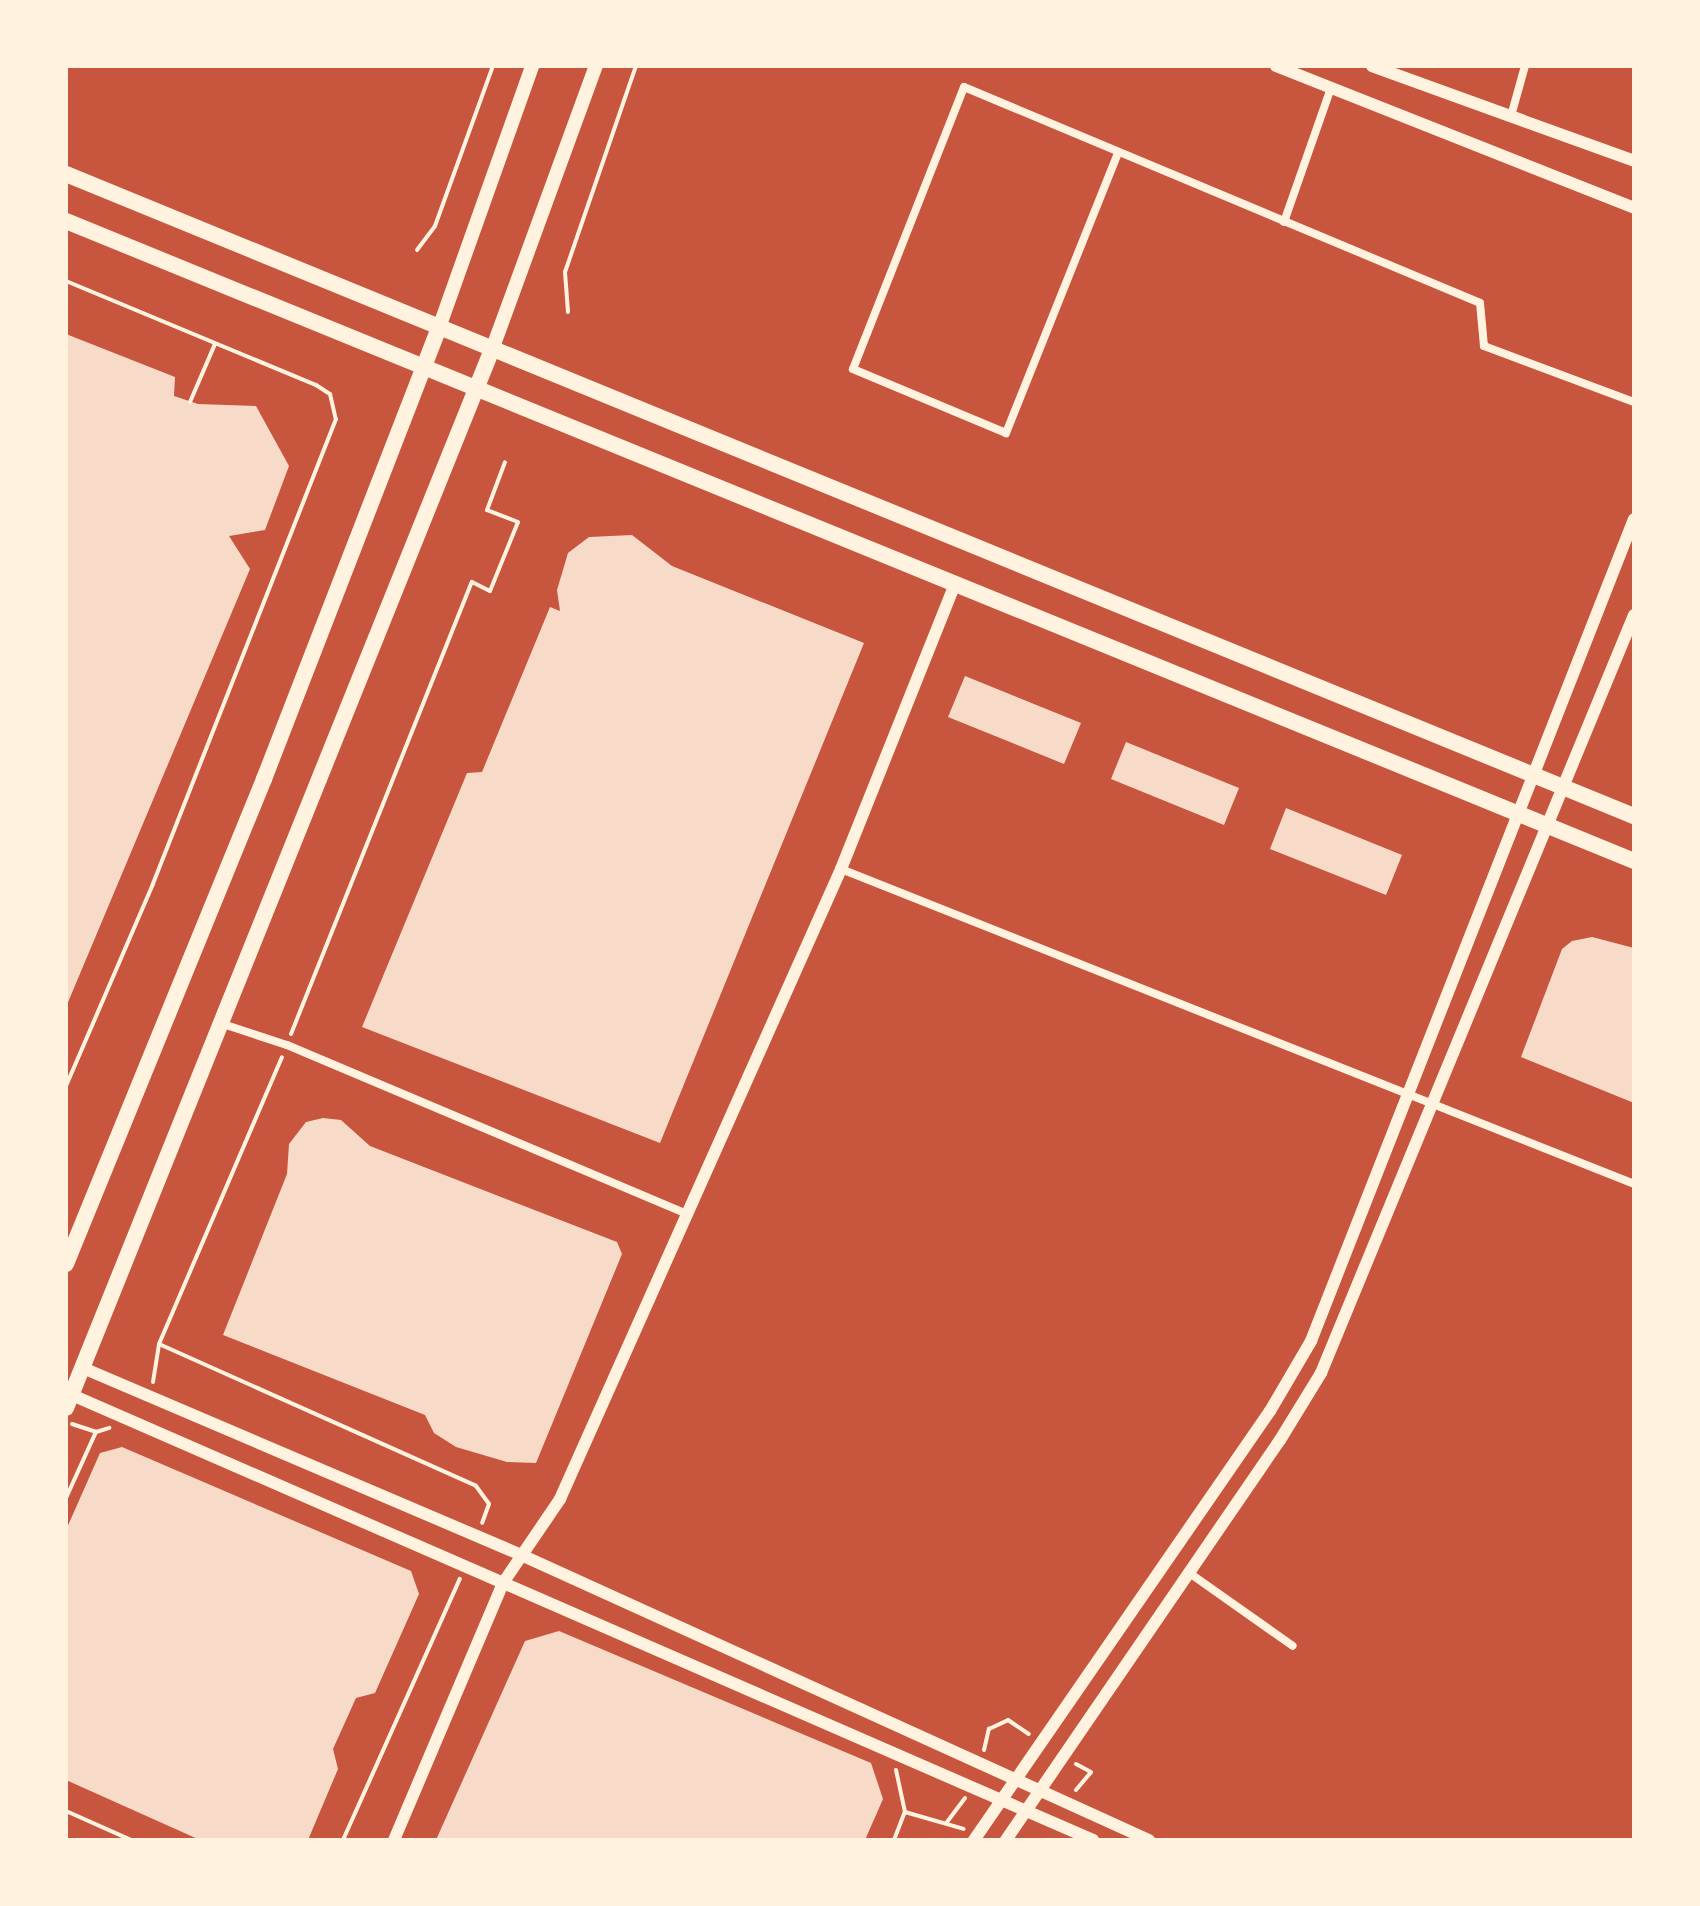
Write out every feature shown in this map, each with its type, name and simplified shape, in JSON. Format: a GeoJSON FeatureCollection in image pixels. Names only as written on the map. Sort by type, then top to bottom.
{"type":"FeatureCollection","features":[{"type":"Feature","properties":{"kind":"main road"},"geometry":{"type":"LineString","coordinates":[[66,1264],[276,751],[424,368],[532,66]]}},
{"type":"Feature","properties":{"kind":"main road"},"geometry":{"type":"LineString","coordinates":[[69,1402],[477,389],[596,66]]}},
{"type":"Feature","properties":{"kind":"main road"},"geometry":{"type":"LineString","coordinates":[[66,174],[1634,816]]}},
{"type":"Feature","properties":{"kind":"main road"},"geometry":{"type":"LineString","coordinates":[[66,221],[1634,861]]}},
{"type":"Feature","properties":{"kind":"street"},"geometry":{"type":"LineString","coordinates":[[1276,66],[1634,208]]}},
{"type":"Feature","properties":{"kind":"street"},"geometry":{"type":"LineString","coordinates":[[1372,66],[1634,161]]}},
{"type":"Feature","properties":{"kind":"street"},"geometry":{"type":"LineString","coordinates":[[1511,116],[1525,66]]}},
{"type":"Feature","properties":{"kind":"street"},"geometry":{"type":"LineString","coordinates":[[1118,153],[1006,433],[853,369],[964,87],[1480,303],[1484,346],[1634,402]]}},
{"type":"Feature","properties":{"kind":"street"},"geometry":{"type":"LineString","coordinates":[[1284,222],[1331,88]]}},
{"type":"Feature","properties":{"kind":"street"},"geometry":{"type":"LineString","coordinates":[[974,1840],[1270,1411],[1311,1341],[1634,519]]}},
{"type":"Feature","properties":{"kind":"street"},"geometry":{"type":"LineString","coordinates":[[394,1840],[503,1583],[519,1554],[560,1499],[841,869],[954,586]]}},
{"type":"Feature","properties":{"kind":"street"},"geometry":{"type":"LineString","coordinates":[[1006,1840],[1321,1373],[1634,615]]}},
{"type":"Feature","properties":{"kind":"street"},"geometry":{"type":"LineString","coordinates":[[841,869],[1634,1184]]}},
{"type":"Feature","properties":{"kind":"street"},"geometry":{"type":"LineString","coordinates":[[223,1024],[287,1045],[687,1214]]}},
{"type":"Feature","properties":{"kind":"street"},"geometry":{"type":"LineString","coordinates":[[83,1368],[519,1554],[1149,1840]]}},
{"type":"Feature","properties":{"kind":"street"},"geometry":{"type":"LineString","coordinates":[[69,1402],[503,1583],[999,1803],[1093,1840]]}},
{"type":"Feature","properties":{"kind":"street"},"geometry":{"type":"LineString","coordinates":[[1188,1572],[1293,1646]]}},
{"type":"Feature","properties":{"kind":"path"},"geometry":{"type":"LineString","coordinates":[[417,250],[435,226],[493,66]]}},
{"type":"Feature","properties":{"kind":"path"},"geometry":{"type":"LineString","coordinates":[[568,312],[565,272],[636,66]]}},
{"type":"Feature","properties":{"kind":"path"},"geometry":{"type":"LineString","coordinates":[[66,281],[316,385],[330,394],[336,419],[153,884],[66,1086]]}},
{"type":"Feature","properties":{"kind":"path"},"geometry":{"type":"LineString","coordinates":[[190,402],[215,344]]}},
{"type":"Feature","properties":{"kind":"path"},"geometry":{"type":"LineString","coordinates":[[472,582],[490,591],[518,522],[487,510],[505,462]]}},
{"type":"Feature","properties":{"kind":"path"},"geometry":{"type":"LineString","coordinates":[[159,1344],[476,1486],[489,1504],[477,1537]]}},
{"type":"Feature","properties":{"kind":"path"},"geometry":{"type":"LineString","coordinates":[[66,1498],[96,1432]]}},
{"type":"Feature","properties":{"kind":"path"},"geometry":{"type":"LineString","coordinates":[[343,1840],[465,1567]]}},
{"type":"Feature","properties":{"kind":"path"},"geometry":{"type":"LineString","coordinates":[[892,1755],[905,1812],[894,1840]]}},
{"type":"Feature","properties":{"kind":"path"},"geometry":{"type":"LineString","coordinates":[[66,1811],[131,1840]]}},
{"type":"Feature","properties":{"kind":"path"},"geometry":{"type":"LineString","coordinates":[[905,1812],[947,1822]]}},
{"type":"Feature","properties":{"kind":"building"},"geometry":{"type":"Polygon","coordinates":[[[66,334],[175,377],[174,396],[198,404],[256,406],[289,466],[265,530],[229,536],[250,569],[66,1007],[66,334]]]}},
{"type":"Feature","properties":{"kind":"building"},"geometry":{"type":"Polygon","coordinates":[[[632,535],[672,566],[864,643],[660,1143],[362,1027],[467,773],[482,772],[550,607],[560,611],[557,590],[568,553],[589,537],[632,535]]]}},
{"type":"Feature","properties":{"kind":"building"},"geometry":{"type":"Polygon","coordinates":[[[965,676],[1081,723],[1064,764],[948,717],[965,676]]]}},
{"type":"Feature","properties":{"kind":"building"},"geometry":{"type":"Polygon","coordinates":[[[1126,742],[1239,788],[1224,825],[1111,779],[1126,742]]]}},
{"type":"Feature","properties":{"kind":"building"},"geometry":{"type":"Polygon","coordinates":[[[1286,808],[1402,855],[1386,895],[1270,849],[1286,808]]]}},
{"type":"Feature","properties":{"kind":"building"},"geometry":{"type":"Polygon","coordinates":[[[1592,937],[1634,948],[1634,1103],[1521,1057],[1562,949],[1572,941],[1592,937]]]}},
{"type":"Feature","properties":{"kind":"building"},"geometry":{"type":"Polygon","coordinates":[[[323,1118],[341,1120],[370,1146],[617,1242],[622,1254],[536,1463],[507,1462],[456,1447],[434,1433],[425,1415],[223,1335],[287,1174],[289,1144],[306,1122],[323,1118]]]}},
{"type":"Feature","properties":{"kind":"building"},"geometry":{"type":"Polygon","coordinates":[[[122,1447],[411,1571],[419,1594],[375,1693],[356,1698],[333,1749],[338,1769],[308,1840],[200,1840],[66,1780],[66,1530],[100,1453],[122,1447]]]}},
{"type":"Feature","properties":{"kind":"building"},"geometry":{"type":"Polygon","coordinates":[[[559,1631],[871,1763],[883,1799],[865,1840],[436,1840],[525,1641],[559,1631]]]}}]}
